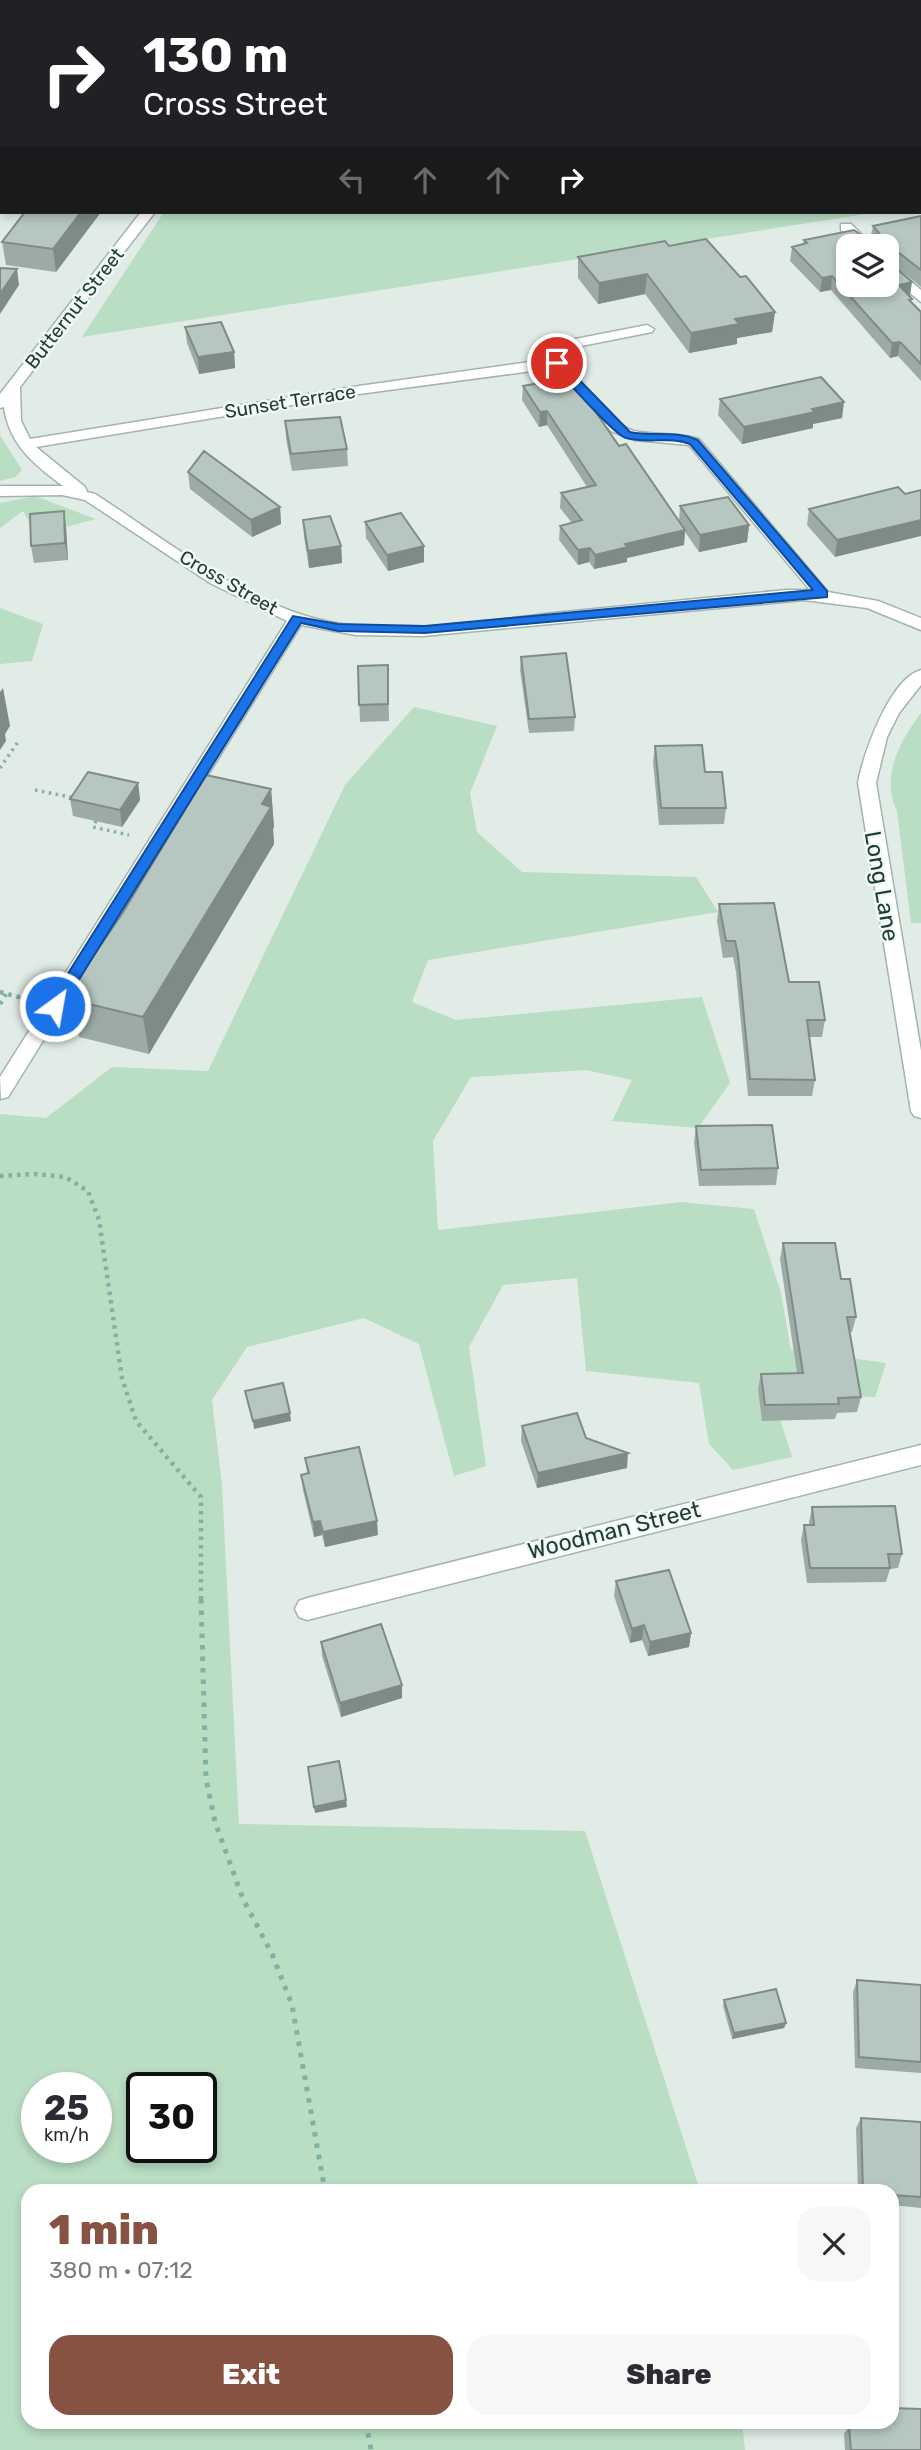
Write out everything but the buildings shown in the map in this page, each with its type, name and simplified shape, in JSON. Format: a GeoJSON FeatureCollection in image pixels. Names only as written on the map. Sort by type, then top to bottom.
{"type":"FeatureCollection","features":[{"type":"Feature","properties":{"kind":"street","name":"Butternut Street"},"geometry":{"type":"LineString","coordinates":[[0,404],[146,214]]}},
{"type":"Feature","properties":{"kind":"street"},"geometry":{"type":"LineString","coordinates":[[846,227],[853,234]]}},
{"type":"Feature","properties":{"kind":"street"},"geometry":{"type":"LineString","coordinates":[[899,277],[921,298]]}},
{"type":"Feature","properties":{"kind":"street"},"geometry":{"type":"LineString","coordinates":[[647,329],[565,345],[557,363],[626,434],[642,438],[681,436],[694,442],[822,594]]}},
{"type":"Feature","properties":{"kind":"street","name":"Sunset Terrace"},"geometry":{"type":"LineString","coordinates":[[24,444],[359,390],[557,363]]}},
{"type":"Feature","properties":{"kind":"street","name":"Cross Street"},"geometry":{"type":"LineString","coordinates":[[17,381],[8,412],[12,427],[24,444],[49,469],[238,591],[297,618],[338,627],[425,629],[786,595],[822,594],[887,608],[921,625]]}},
{"type":"Feature","properties":{"kind":"street","name":"Cross Street"},"geometry":{"type":"LineString","coordinates":[[0,491],[62,490],[90,496]]}},
{"type":"Feature","properties":{"kind":"street"},"geometry":{"type":"LineString","coordinates":[[1,1092],[297,618]]}},
{"type":"Feature","properties":{"kind":"street","name":"Long Lane"},"geometry":{"type":"LineString","coordinates":[[921,674],[880,727],[870,756],[867,783],[921,1111]]}},
{"type":"Feature","properties":{"kind":"street","name":"Woodman Street"},"geometry":{"type":"LineString","coordinates":[[307,1609],[921,1455]]}},
{"type":"Feature","properties":{"kind":"path"},"geometry":{"type":"LineString","coordinates":[[0,768],[18,742]]}},
{"type":"Feature","properties":{"kind":"path"},"geometry":{"type":"LineString","coordinates":[[35,790],[84,800]]}},
{"type":"Feature","properties":{"kind":"path"},"geometry":{"type":"LineString","coordinates":[[96,821],[93,827],[158,841]]}},
{"type":"Feature","properties":{"kind":"path"},"geometry":{"type":"LineString","coordinates":[[0,1004],[6,994]]}},
{"type":"Feature","properties":{"kind":"path"},"geometry":{"type":"LineString","coordinates":[[0,1175],[65,1177],[88,1191],[99,1220],[122,1378],[136,1421],[201,1497],[199,1536],[206,1779],[215,1822],[243,1899],[272,1954],[292,2005],[324,2184]]}},
{"type":"Feature","properties":{"kind":"path"},"geometry":{"type":"LineString","coordinates":[[367,2429],[371,2450]]}},
{"type":"Feature","properties":{"kind":"green space"},"geometry":{"type":"Polygon","coordinates":[[[163,214],[865,214],[82,337],[163,214]]]}},
{"type":"Feature","properties":{"kind":"green space"},"geometry":{"type":"Polygon","coordinates":[[[0,435],[22,470],[15,477],[0,481],[0,435]]]}},
{"type":"Feature","properties":{"kind":"green space"},"geometry":{"type":"Polygon","coordinates":[[[35,496],[96,519],[66,527],[33,530],[23,511],[0,528],[0,503],[35,496]]]}},
{"type":"Feature","properties":{"kind":"green space"},"geometry":{"type":"Polygon","coordinates":[[[0,608],[43,624],[32,661],[0,664],[0,608]]]}},
{"type":"Feature","properties":{"kind":"green space"},"geometry":{"type":"Polygon","coordinates":[[[414,707],[497,726],[470,793],[477,832],[522,872],[696,877],[718,912],[428,960],[412,1002],[456,1020],[702,997],[730,1083],[698,1128],[612,1121],[632,1080],[586,1070],[471,1077],[433,1141],[438,1230],[681,1202],[754,1209],[781,1293],[791,1350],[886,1363],[875,1397],[772,1393],[792,1457],[733,1470],[709,1444],[699,1383],[586,1371],[577,1278],[503,1285],[469,1347],[486,1466],[454,1476],[419,1344],[364,1318],[247,1347],[212,1400],[222,1485],[239,1824],[585,1831],[698,2184],[21,2184],[21,2429],[743,2429],[745,2450],[0,2450],[0,1114],[46,1118],[112,1067],[208,1071],[345,785],[414,707]]]}},
{"type":"Feature","properties":{"kind":"green space"},"geometry":{"type":"Polygon","coordinates":[[[921,713],[921,923],[911,923],[897,811],[891,785],[900,747],[921,713]]]}},
{"type":"Feature","properties":{"kind":"route"},"geometry":{"type":"LineString","coordinates":[[55,1006],[297,618],[338,627],[425,629],[786,595],[822,594],[694,442],[681,436],[642,438],[626,434],[616,428],[557,363]]}}]}
